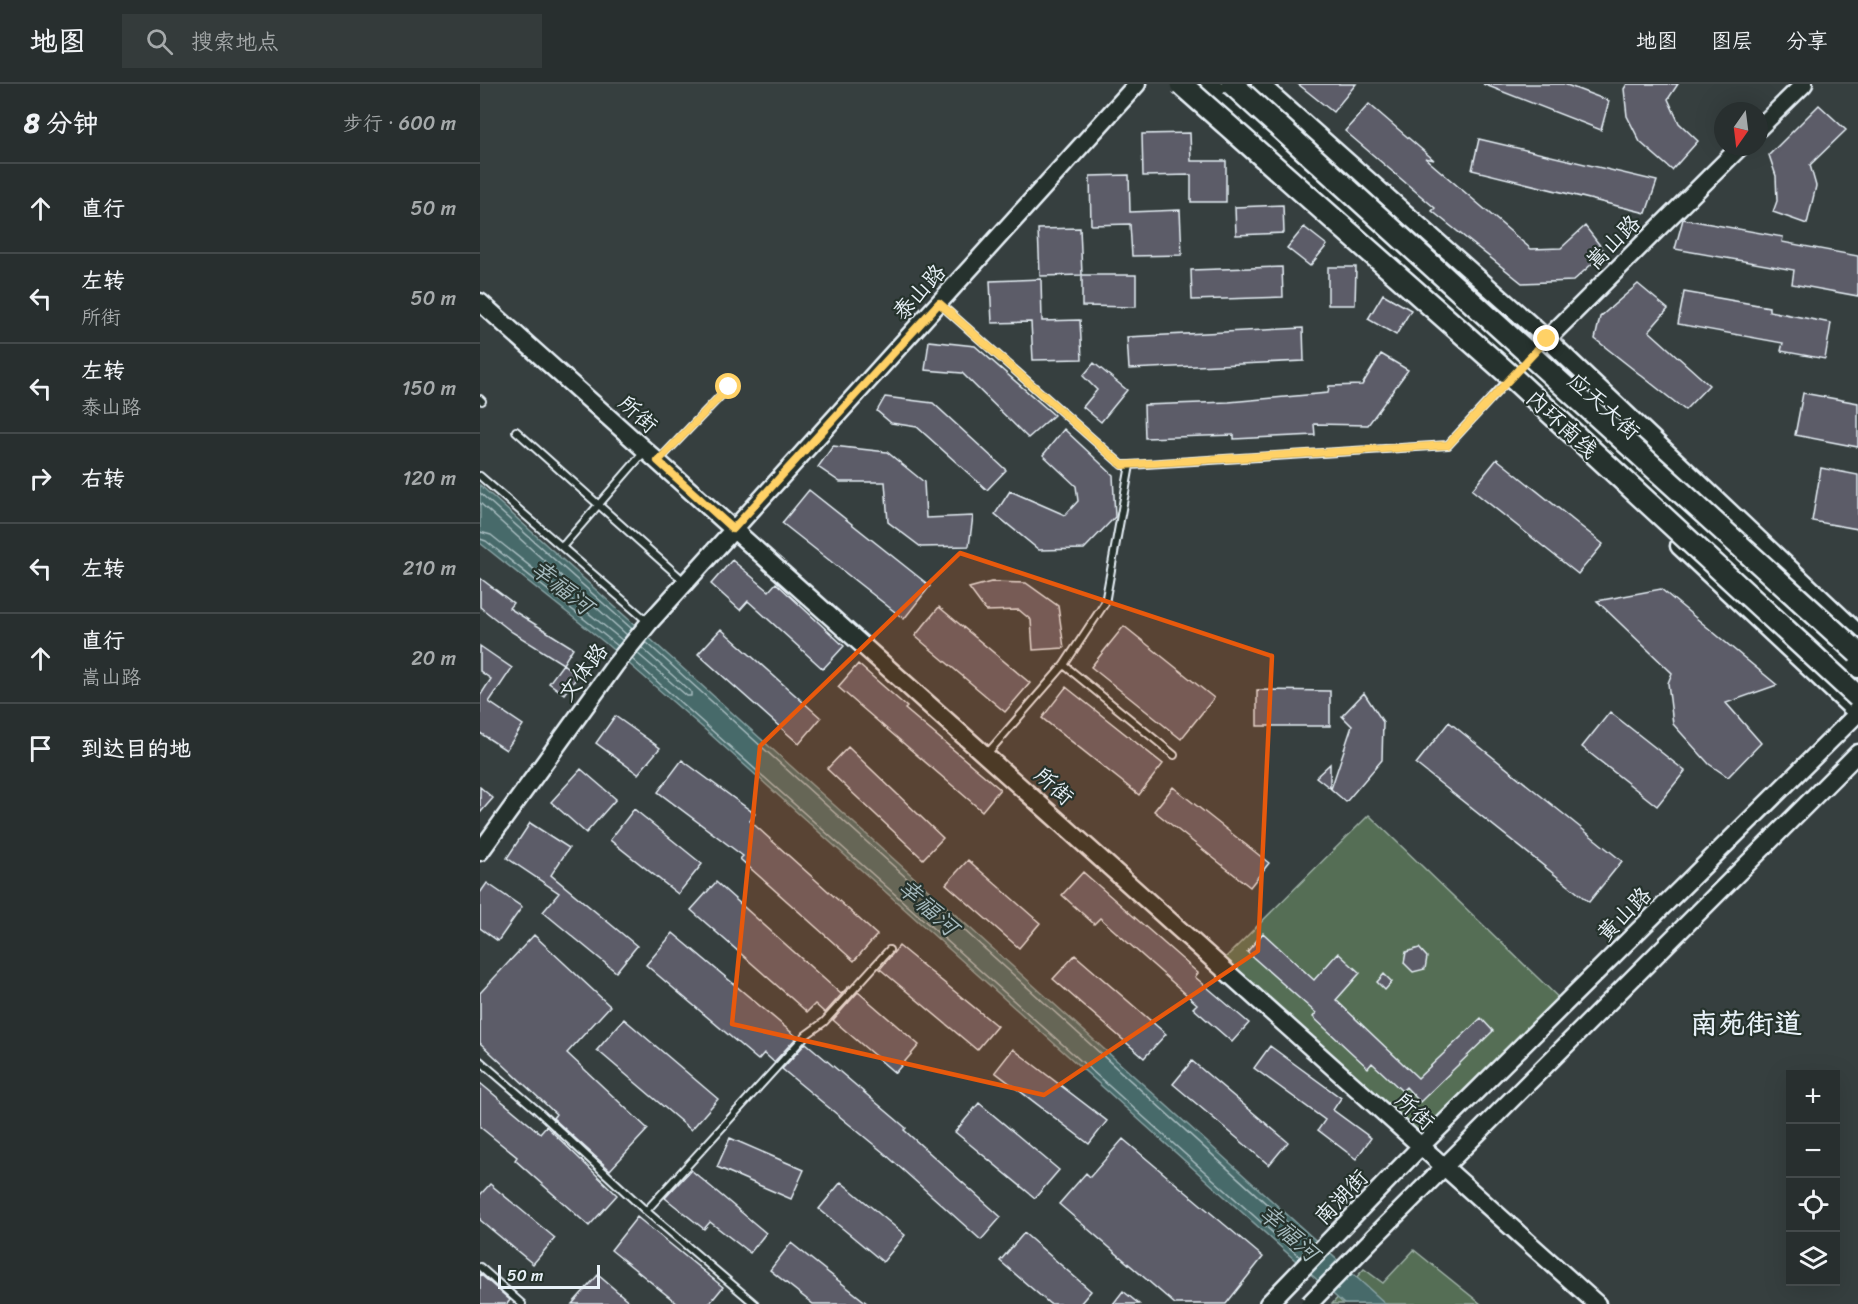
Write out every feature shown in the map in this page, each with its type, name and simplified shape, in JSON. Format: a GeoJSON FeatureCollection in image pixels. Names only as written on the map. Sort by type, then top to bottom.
{"type":"FeatureCollection","features":[{"type":"Feature","properties":{"kind":"highway","name":"内环南线"},"geometry":{"type":"LineString","coordinates":[[1193,84],[1858,697]]}},
{"type":"Feature","properties":{"kind":"highway","name":"内环南线"},"geometry":{"type":"LineString","coordinates":[[1232,84],[1858,653]]}},
{"type":"Feature","properties":{"kind":"main road","name":"应天大街"},"geometry":{"type":"LineString","coordinates":[[1193,84],[1520,367],[1858,668]]}},
{"type":"Feature","properties":{"kind":"main road","name":"应天大街"},"geometry":{"type":"LineString","coordinates":[[1520,367],[1858,686]]}},
{"type":"Feature","properties":{"kind":"street","name":"泰山路"},"geometry":{"type":"LineString","coordinates":[[733,529],[1137,84]]}},
{"type":"Feature","properties":{"kind":"street"},"geometry":{"type":"LineString","coordinates":[[1172,84],[1193,84]]}},
{"type":"Feature","properties":{"kind":"street","name":"应天大街"},"geometry":{"type":"LineString","coordinates":[[1260,84],[1547,339],[1858,633]]}},
{"type":"Feature","properties":{"kind":"street"},"geometry":{"type":"LineString","coordinates":[[1768,119],[1804,84]]}},
{"type":"Feature","properties":{"kind":"street","name":"嵩山路"},"geometry":{"type":"LineString","coordinates":[[1520,367],[1731,156]]}},
{"type":"Feature","properties":{"kind":"street","name":"所街"},"geometry":{"type":"LineString","coordinates":[[480,302],[1597,1304]]}},
{"type":"Feature","properties":{"kind":"street"},"geometry":{"type":"LineString","coordinates":[[1520,367],[1522,398],[1858,713]]}},
{"type":"Feature","properties":{"kind":"street","name":"文体路"},"geometry":{"type":"LineString","coordinates":[[480,852],[620,660],[733,529]]}},
{"type":"Feature","properties":{"kind":"street","name":"黄山路"},"geometry":{"type":"LineString","coordinates":[[1421,1146],[1858,713]]}},
{"type":"Feature","properties":{"kind":"street"},"geometry":{"type":"LineString","coordinates":[[1308,1304],[1443,1166],[1858,753]]}},
{"type":"Feature","properties":{"kind":"street","name":"南湖街"},"geometry":{"type":"LineString","coordinates":[[1268,1304],[1421,1146]]}},
{"type":"Feature","properties":{"kind":"lane"},"geometry":{"type":"LineString","coordinates":[[939,303],[1122,465],[1448,445],[1520,367]]}},
{"type":"Feature","properties":{"kind":"lane"},"geometry":{"type":"LineString","coordinates":[[562,547],[599,505],[729,387]]}},
{"type":"Feature","properties":{"kind":"lane"},"geometry":{"type":"LineString","coordinates":[[516,431],[686,582]]}},
{"type":"Feature","properties":{"kind":"lane"},"geometry":{"type":"LineString","coordinates":[[986,755],[1064,665],[1105,603],[1130,465]]}},
{"type":"Feature","properties":{"kind":"lane"},"geometry":{"type":"LineString","coordinates":[[480,476],[562,547],[647,626]]}},
{"type":"Feature","properties":{"kind":"lane"},"geometry":{"type":"LineString","coordinates":[[1064,665],[1174,755]]}},
{"type":"Feature","properties":{"kind":"lane"},"geometry":{"type":"LineString","coordinates":[[646,1211],[806,1035],[824,1022],[889,950]]}},
{"type":"Feature","properties":{"kind":"lane"},"geometry":{"type":"LineString","coordinates":[[480,1061],[646,1211],[755,1304]]}},
{"type":"Feature","properties":{"kind":"lane"},"geometry":{"type":"LineString","coordinates":[[480,1267],[522,1304]]}},
{"type":"Feature","properties":{"kind":"highlighted area"},"geometry":{"type":"Polygon","coordinates":[[[960,553],[1272,656],[1258,951],[1044,1095],[732,1024],[760,746],[960,553]]]}},
{"type":"Feature","properties":{"kind":"green space"},"geometry":{"type":"Polygon","coordinates":[[[1369,815],[1565,1004],[1421,1146],[1217,966],[1369,815]]]}},
{"type":"Feature","properties":{"kind":"green space"},"geometry":{"type":"Polygon","coordinates":[[[1414,1250],[1481,1304],[1332,1304],[1364,1269],[1383,1283],[1414,1250]]]}},
{"type":"Feature","properties":{"kind":"water","name":"幸福河"},"geometry":{"type":"Polygon","coordinates":[[[480,485],[1386,1304],[1344,1304],[710,734],[604,642],[480,543],[480,485]]]}},
{"type":"Feature","properties":{"kind":"building"},"geometry":{"type":"Polygon","coordinates":[[[1298,84],[1356,84],[1333,112],[1298,84]]]}},
{"type":"Feature","properties":{"kind":"building"},"geometry":{"type":"Polygon","coordinates":[[[1483,84],[1564,84],[1609,101],[1601,130],[1483,84]]]}},
{"type":"Feature","properties":{"kind":"building"},"geometry":{"type":"Polygon","coordinates":[[[1627,84],[1678,84],[1668,99],[1679,123],[1698,141],[1672,170],[1640,142],[1627,116],[1624,89],[1627,84]]]}},
{"type":"Feature","properties":{"kind":"building"},"geometry":{"type":"Polygon","coordinates":[[[1369,104],[1434,160],[1425,158],[1531,249],[1561,248],[1585,226],[1605,252],[1573,281],[1522,283],[1432,211],[1435,208],[1345,131],[1369,104]]]}},
{"type":"Feature","properties":{"kind":"building"},"geometry":{"type":"Polygon","coordinates":[[[1819,105],[1846,130],[1810,165],[1816,186],[1807,224],[1773,212],[1777,201],[1776,176],[1769,155],[1819,105]]]}},
{"type":"Feature","properties":{"kind":"building"},"geometry":{"type":"Polygon","coordinates":[[[1190,133],[1191,161],[1226,161],[1226,202],[1191,202],[1191,175],[1143,176],[1142,134],[1190,133]]]}},
{"type":"Feature","properties":{"kind":"building"},"geometry":{"type":"Polygon","coordinates":[[[1479,139],[1657,181],[1646,213],[1472,170],[1479,139]]]}},
{"type":"Feature","properties":{"kind":"building"},"geometry":{"type":"Polygon","coordinates":[[[1129,175],[1130,212],[1180,210],[1182,255],[1132,256],[1130,224],[1091,225],[1090,176],[1129,175]]]}},
{"type":"Feature","properties":{"kind":"building"},"geometry":{"type":"Polygon","coordinates":[[[1283,205],[1284,233],[1236,235],[1235,207],[1283,205]]]}},
{"type":"Feature","properties":{"kind":"building"},"geometry":{"type":"Polygon","coordinates":[[[1683,219],[1783,237],[1782,242],[1858,256],[1858,296],[1792,284],[1794,270],[1675,249],[1683,219]]]}},
{"type":"Feature","properties":{"kind":"building"},"geometry":{"type":"Polygon","coordinates":[[[1304,227],[1327,245],[1310,266],[1287,248],[1304,227]]]}},
{"type":"Feature","properties":{"kind":"building"},"geometry":{"type":"Polygon","coordinates":[[[1080,228],[1082,275],[1040,276],[1038,229],[1080,228]]]}},
{"type":"Feature","properties":{"kind":"building"},"geometry":{"type":"Polygon","coordinates":[[[1282,267],[1283,297],[1192,300],[1191,270],[1282,267]]]}},
{"type":"Feature","properties":{"kind":"building"},"geometry":{"type":"Polygon","coordinates":[[[1328,267],[1356,267],[1355,305],[1328,305],[1328,267]]]}},
{"type":"Feature","properties":{"kind":"building"},"geometry":{"type":"Polygon","coordinates":[[[1082,275],[1136,275],[1136,307],[1082,306],[1082,275]]]}},
{"type":"Feature","properties":{"kind":"building"},"geometry":{"type":"Polygon","coordinates":[[[1041,279],[1042,321],[1080,320],[1082,359],[1033,360],[1031,322],[992,323],[990,281],[1041,279]]]}},
{"type":"Feature","properties":{"kind":"building"},"geometry":{"type":"Polygon","coordinates":[[[1638,284],[1668,309],[1649,331],[1709,385],[1685,410],[1595,339],[1600,317],[1638,284]]]}},
{"type":"Feature","properties":{"kind":"building"},"geometry":{"type":"Polygon","coordinates":[[[1684,292],[1769,307],[1769,311],[1831,323],[1825,359],[1781,351],[1783,343],[1678,324],[1684,292]]]}},
{"type":"Feature","properties":{"kind":"building"},"geometry":{"type":"Polygon","coordinates":[[[1383,294],[1411,310],[1396,335],[1368,319],[1383,294]]]}},
{"type":"Feature","properties":{"kind":"building"},"geometry":{"type":"Polygon","coordinates":[[[1303,328],[1304,361],[1129,369],[1127,337],[1303,328]]]}},
{"type":"Feature","properties":{"kind":"building"},"geometry":{"type":"Polygon","coordinates":[[[929,341],[975,346],[1054,415],[1028,438],[962,373],[925,370],[929,341]]]}},
{"type":"Feature","properties":{"kind":"building"},"geometry":{"type":"Polygon","coordinates":[[[1381,354],[1408,370],[1368,425],[1314,424],[1315,435],[1234,439],[1234,435],[1145,438],[1144,405],[1229,402],[1328,393],[1329,386],[1362,385],[1381,354]]]}},
{"type":"Feature","properties":{"kind":"building"},"geometry":{"type":"Polygon","coordinates":[[[1094,363],[1127,390],[1101,422],[1083,407],[1097,390],[1083,376],[1094,363]]]}},
{"type":"Feature","properties":{"kind":"building"},"geometry":{"type":"Polygon","coordinates":[[[1803,393],[1858,403],[1858,447],[1795,435],[1803,393]]]}},
{"type":"Feature","properties":{"kind":"building"},"geometry":{"type":"Polygon","coordinates":[[[885,397],[933,403],[1006,470],[987,490],[917,427],[891,423],[877,411],[885,397]]]}},
{"type":"Feature","properties":{"kind":"building"},"geometry":{"type":"Polygon","coordinates":[[[1064,429],[1113,475],[1115,517],[1084,549],[1039,550],[995,514],[1010,491],[1065,515],[1078,501],[1076,486],[1043,455],[1064,429]]]}},
{"type":"Feature","properties":{"kind":"building"},"geometry":{"type":"Polygon","coordinates":[[[833,446],[887,452],[924,482],[926,518],[973,516],[969,546],[921,547],[888,522],[885,482],[840,482],[818,467],[833,446]]]}},
{"type":"Feature","properties":{"kind":"building"},"geometry":{"type":"Polygon","coordinates":[[[1497,459],[1603,544],[1578,574],[1472,490],[1497,459]]]}},
{"type":"Feature","properties":{"kind":"building"},"geometry":{"type":"Polygon","coordinates":[[[1821,468],[1858,475],[1858,529],[1812,521],[1821,468]]]}},
{"type":"Feature","properties":{"kind":"building"},"geometry":{"type":"Polygon","coordinates":[[[809,490],[930,586],[904,619],[782,523],[809,490]]]}},
{"type":"Feature","properties":{"kind":"building"},"geometry":{"type":"Polygon","coordinates":[[[732,560],[769,591],[776,583],[844,646],[823,669],[748,601],[740,610],[711,584],[732,560]]]}},
{"type":"Feature","properties":{"kind":"building"},"geometry":{"type":"Polygon","coordinates":[[[480,578],[513,603],[509,608],[573,648],[563,664],[512,632],[480,607],[480,578]]]}},
{"type":"Feature","properties":{"kind":"building"},"geometry":{"type":"Polygon","coordinates":[[[991,582],[1026,583],[1058,606],[1064,648],[1033,650],[1031,620],[1019,610],[986,611],[969,588],[991,582]]]}},
{"type":"Feature","properties":{"kind":"building"},"geometry":{"type":"Polygon","coordinates":[[[1661,589],[1777,685],[1726,703],[1761,743],[1728,777],[1709,764],[1673,724],[1668,683],[1672,673],[1597,601],[1661,589]]]}},
{"type":"Feature","properties":{"kind":"building"},"geometry":{"type":"Polygon","coordinates":[[[939,607],[1030,683],[1005,712],[915,636],[939,607]]]}},
{"type":"Feature","properties":{"kind":"building"},"geometry":{"type":"Polygon","coordinates":[[[1124,626],[1214,698],[1181,739],[1091,667],[1124,626]]]}},
{"type":"Feature","properties":{"kind":"building"},"geometry":{"type":"Polygon","coordinates":[[[721,629],[821,718],[799,744],[698,654],[721,629]]]}},
{"type":"Feature","properties":{"kind":"building"},"geometry":{"type":"Polygon","coordinates":[[[480,646],[512,668],[489,702],[523,725],[506,750],[480,733],[480,696],[491,679],[480,671],[480,646]]]}},
{"type":"Feature","properties":{"kind":"building"},"geometry":{"type":"Polygon","coordinates":[[[563,664],[578,676],[564,694],[549,683],[563,664]]]}},
{"type":"Feature","properties":{"kind":"building"},"geometry":{"type":"Polygon","coordinates":[[[858,664],[907,707],[905,709],[1000,789],[982,811],[838,687],[858,664]]]}},
{"type":"Feature","properties":{"kind":"building"},"geometry":{"type":"Polygon","coordinates":[[[1066,687],[1163,764],[1139,795],[1042,718],[1066,687]]]}},
{"type":"Feature","properties":{"kind":"building"},"geometry":{"type":"Polygon","coordinates":[[[1257,690],[1330,691],[1330,726],[1257,726],[1257,690]]]}},
{"type":"Feature","properties":{"kind":"building"},"geometry":{"type":"Polygon","coordinates":[[[1364,693],[1383,722],[1382,760],[1346,802],[1331,789],[1352,726],[1342,716],[1364,693]]]}},
{"type":"Feature","properties":{"kind":"building"},"geometry":{"type":"Polygon","coordinates":[[[1610,712],[1685,771],[1657,806],[1582,747],[1610,712]]]}},
{"type":"Feature","properties":{"kind":"building"},"geometry":{"type":"Polygon","coordinates":[[[615,716],[660,748],[638,774],[596,743],[615,716]]]}},
{"type":"Feature","properties":{"kind":"building"},"geometry":{"type":"Polygon","coordinates":[[[1449,722],[1622,861],[1589,902],[1416,764],[1449,722]]]}},
{"type":"Feature","properties":{"kind":"building"},"geometry":{"type":"Polygon","coordinates":[[[848,747],[943,838],[923,859],[827,769],[848,747]]]}},
{"type":"Feature","properties":{"kind":"building"},"geometry":{"type":"Polygon","coordinates":[[[682,760],[755,814],[750,821],[877,935],[854,961],[740,859],[743,856],[658,792],[682,760]]]}},
{"type":"Feature","properties":{"kind":"building"},"geometry":{"type":"Polygon","coordinates":[[[1330,764],[1330,788],[1316,777],[1330,764]]]}},
{"type":"Feature","properties":{"kind":"building"},"geometry":{"type":"Polygon","coordinates":[[[581,769],[616,799],[586,833],[551,802],[581,769]]]}},
{"type":"Feature","properties":{"kind":"building"},"geometry":{"type":"Polygon","coordinates":[[[480,787],[493,798],[480,813],[480,787]]]}},
{"type":"Feature","properties":{"kind":"building"},"geometry":{"type":"Polygon","coordinates":[[[1173,787],[1269,863],[1250,887],[1154,811],[1173,787]]]}},
{"type":"Feature","properties":{"kind":"building"},"geometry":{"type":"Polygon","coordinates":[[[634,809],[702,864],[678,894],[610,840],[634,809]]]}},
{"type":"Feature","properties":{"kind":"building"},"geometry":{"type":"Polygon","coordinates":[[[530,823],[569,848],[551,875],[637,946],[616,972],[543,912],[559,893],[507,858],[530,823]]]}},
{"type":"Feature","properties":{"kind":"building"},"geometry":{"type":"Polygon","coordinates":[[[968,860],[1040,923],[1019,948],[946,884],[968,860]]]}},
{"type":"Feature","properties":{"kind":"building"},"geometry":{"type":"Polygon","coordinates":[[[1083,872],[1198,973],[1195,977],[1249,1023],[1232,1042],[1193,1008],[1197,1004],[1100,918],[1094,924],[1062,895],[1083,872]]]}},
{"type":"Feature","properties":{"kind":"building"},"geometry":{"type":"Polygon","coordinates":[[[716,882],[841,994],[850,985],[825,1013],[815,1004],[807,1012],[691,910],[716,882]]]}},
{"type":"Feature","properties":{"kind":"building"},"geometry":{"type":"Polygon","coordinates":[[[487,883],[522,907],[498,941],[480,928],[480,893],[487,883]]]}},
{"type":"Feature","properties":{"kind":"building"},"geometry":{"type":"Polygon","coordinates":[[[673,933],[797,1037],[774,1062],[764,1053],[758,1060],[646,965],[673,933]]]}},
{"type":"Feature","properties":{"kind":"building"},"geometry":{"type":"Polygon","coordinates":[[[1263,933],[1314,980],[1338,953],[1360,973],[1336,1000],[1418,1078],[1481,1018],[1493,1031],[1420,1102],[1406,1087],[1402,1091],[1372,1063],[1368,1068],[1313,1017],[1316,1013],[1247,952],[1263,933]]]}},
{"type":"Feature","properties":{"kind":"building"},"geometry":{"type":"Polygon","coordinates":[[[534,935],[610,1006],[567,1053],[648,1129],[610,1170],[553,1118],[556,1114],[480,1043],[480,993],[534,935]]]}},
{"type":"Feature","properties":{"kind":"building"},"geometry":{"type":"Polygon","coordinates":[[[899,946],[997,1026],[977,1050],[880,969],[899,946]]]}},
{"type":"Feature","properties":{"kind":"building"},"geometry":{"type":"Polygon","coordinates":[[[1419,948],[1427,957],[1425,969],[1413,972],[1404,963],[1406,952],[1419,948]]]}},
{"type":"Feature","properties":{"kind":"building"},"geometry":{"type":"Polygon","coordinates":[[[1075,955],[1166,1034],[1144,1058],[1053,979],[1075,955]]]}},
{"type":"Feature","properties":{"kind":"building"},"geometry":{"type":"Polygon","coordinates":[[[1384,974],[1392,982],[1385,990],[1377,982],[1384,974]]]}},
{"type":"Feature","properties":{"kind":"building"},"geometry":{"type":"Polygon","coordinates":[[[858,992],[919,1045],[895,1073],[833,1020],[858,992]]]}},
{"type":"Feature","properties":{"kind":"building"},"geometry":{"type":"Polygon","coordinates":[[[624,1019],[718,1099],[691,1130],[597,1050],[624,1019]]]}},
{"type":"Feature","properties":{"kind":"building"},"geometry":{"type":"Polygon","coordinates":[[[806,1043],[906,1128],[904,1130],[1001,1217],[981,1240],[884,1153],[782,1069],[806,1043]]]}},
{"type":"Feature","properties":{"kind":"building"},"geometry":{"type":"Polygon","coordinates":[[[1270,1046],[1341,1098],[1333,1110],[1371,1138],[1356,1159],[1318,1130],[1325,1120],[1254,1068],[1270,1046]]]}},
{"type":"Feature","properties":{"kind":"building"},"geometry":{"type":"Polygon","coordinates":[[[1013,1049],[1107,1121],[1089,1144],[995,1072],[1013,1049]]]}},
{"type":"Feature","properties":{"kind":"building"},"geometry":{"type":"Polygon","coordinates":[[[1192,1061],[1288,1142],[1269,1165],[1173,1084],[1192,1061]]]}},
{"type":"Feature","properties":{"kind":"building"},"geometry":{"type":"Polygon","coordinates":[[[480,1083],[540,1133],[546,1126],[617,1195],[589,1226],[515,1160],[517,1157],[480,1127],[480,1083]]]}},
{"type":"Feature","properties":{"kind":"building"},"geometry":{"type":"Polygon","coordinates":[[[979,1103],[1059,1170],[1035,1198],[955,1132],[979,1103]]]}},
{"type":"Feature","properties":{"kind":"building"},"geometry":{"type":"Polygon","coordinates":[[[730,1138],[804,1170],[791,1199],[717,1167],[730,1138]]]}},
{"type":"Feature","properties":{"kind":"building"},"geometry":{"type":"Polygon","coordinates":[[[1123,1139],[1263,1257],[1226,1304],[1175,1304],[1059,1204],[1086,1173],[1090,1177],[1123,1139]]]}},
{"type":"Feature","properties":{"kind":"building"},"geometry":{"type":"Polygon","coordinates":[[[691,1170],[766,1233],[750,1253],[710,1222],[704,1229],[665,1198],[691,1170]]]}},
{"type":"Feature","properties":{"kind":"building"},"geometry":{"type":"Polygon","coordinates":[[[841,1182],[905,1235],[883,1262],[819,1209],[841,1182]]]}},
{"type":"Feature","properties":{"kind":"building"},"geometry":{"type":"Polygon","coordinates":[[[490,1184],[555,1238],[533,1264],[480,1220],[480,1195],[490,1184]]]}},
{"type":"Feature","properties":{"kind":"building"},"geometry":{"type":"Polygon","coordinates":[[[637,1217],[723,1287],[709,1304],[678,1304],[611,1250],[637,1217]]]}},
{"type":"Feature","properties":{"kind":"building"},"geometry":{"type":"Polygon","coordinates":[[[1024,1233],[1091,1291],[1080,1304],[1050,1304],[1000,1261],[1024,1233]]]}},
{"type":"Feature","properties":{"kind":"building"},"geometry":{"type":"Polygon","coordinates":[[[791,1243],[868,1304],[813,1304],[770,1270],[791,1243]]]}},
{"type":"Feature","properties":{"kind":"building"},"geometry":{"type":"Polygon","coordinates":[[[480,1274],[510,1300],[507,1304],[480,1304],[480,1274]]]}},
{"type":"Feature","properties":{"kind":"building"},"geometry":{"type":"Polygon","coordinates":[[[598,1275],[632,1304],[572,1304],[598,1275]]]}},
{"type":"Feature","properties":{"kind":"building"},"geometry":{"type":"Polygon","coordinates":[[[1123,1291],[1139,1304],[1113,1304],[1123,1291]]]}},
{"type":"Feature","properties":{"kind":"district","name":"南苑街道"},"geometry":{"type":"Point","coordinates":[1746,1023]}},
{"type":"Feature","properties":{"kind":"route"},"geometry":{"type":"LineString","coordinates":[[729,387],[658,461],[733,529],[939,303],[1122,465],[1448,445],[1547,339]]}}]}
